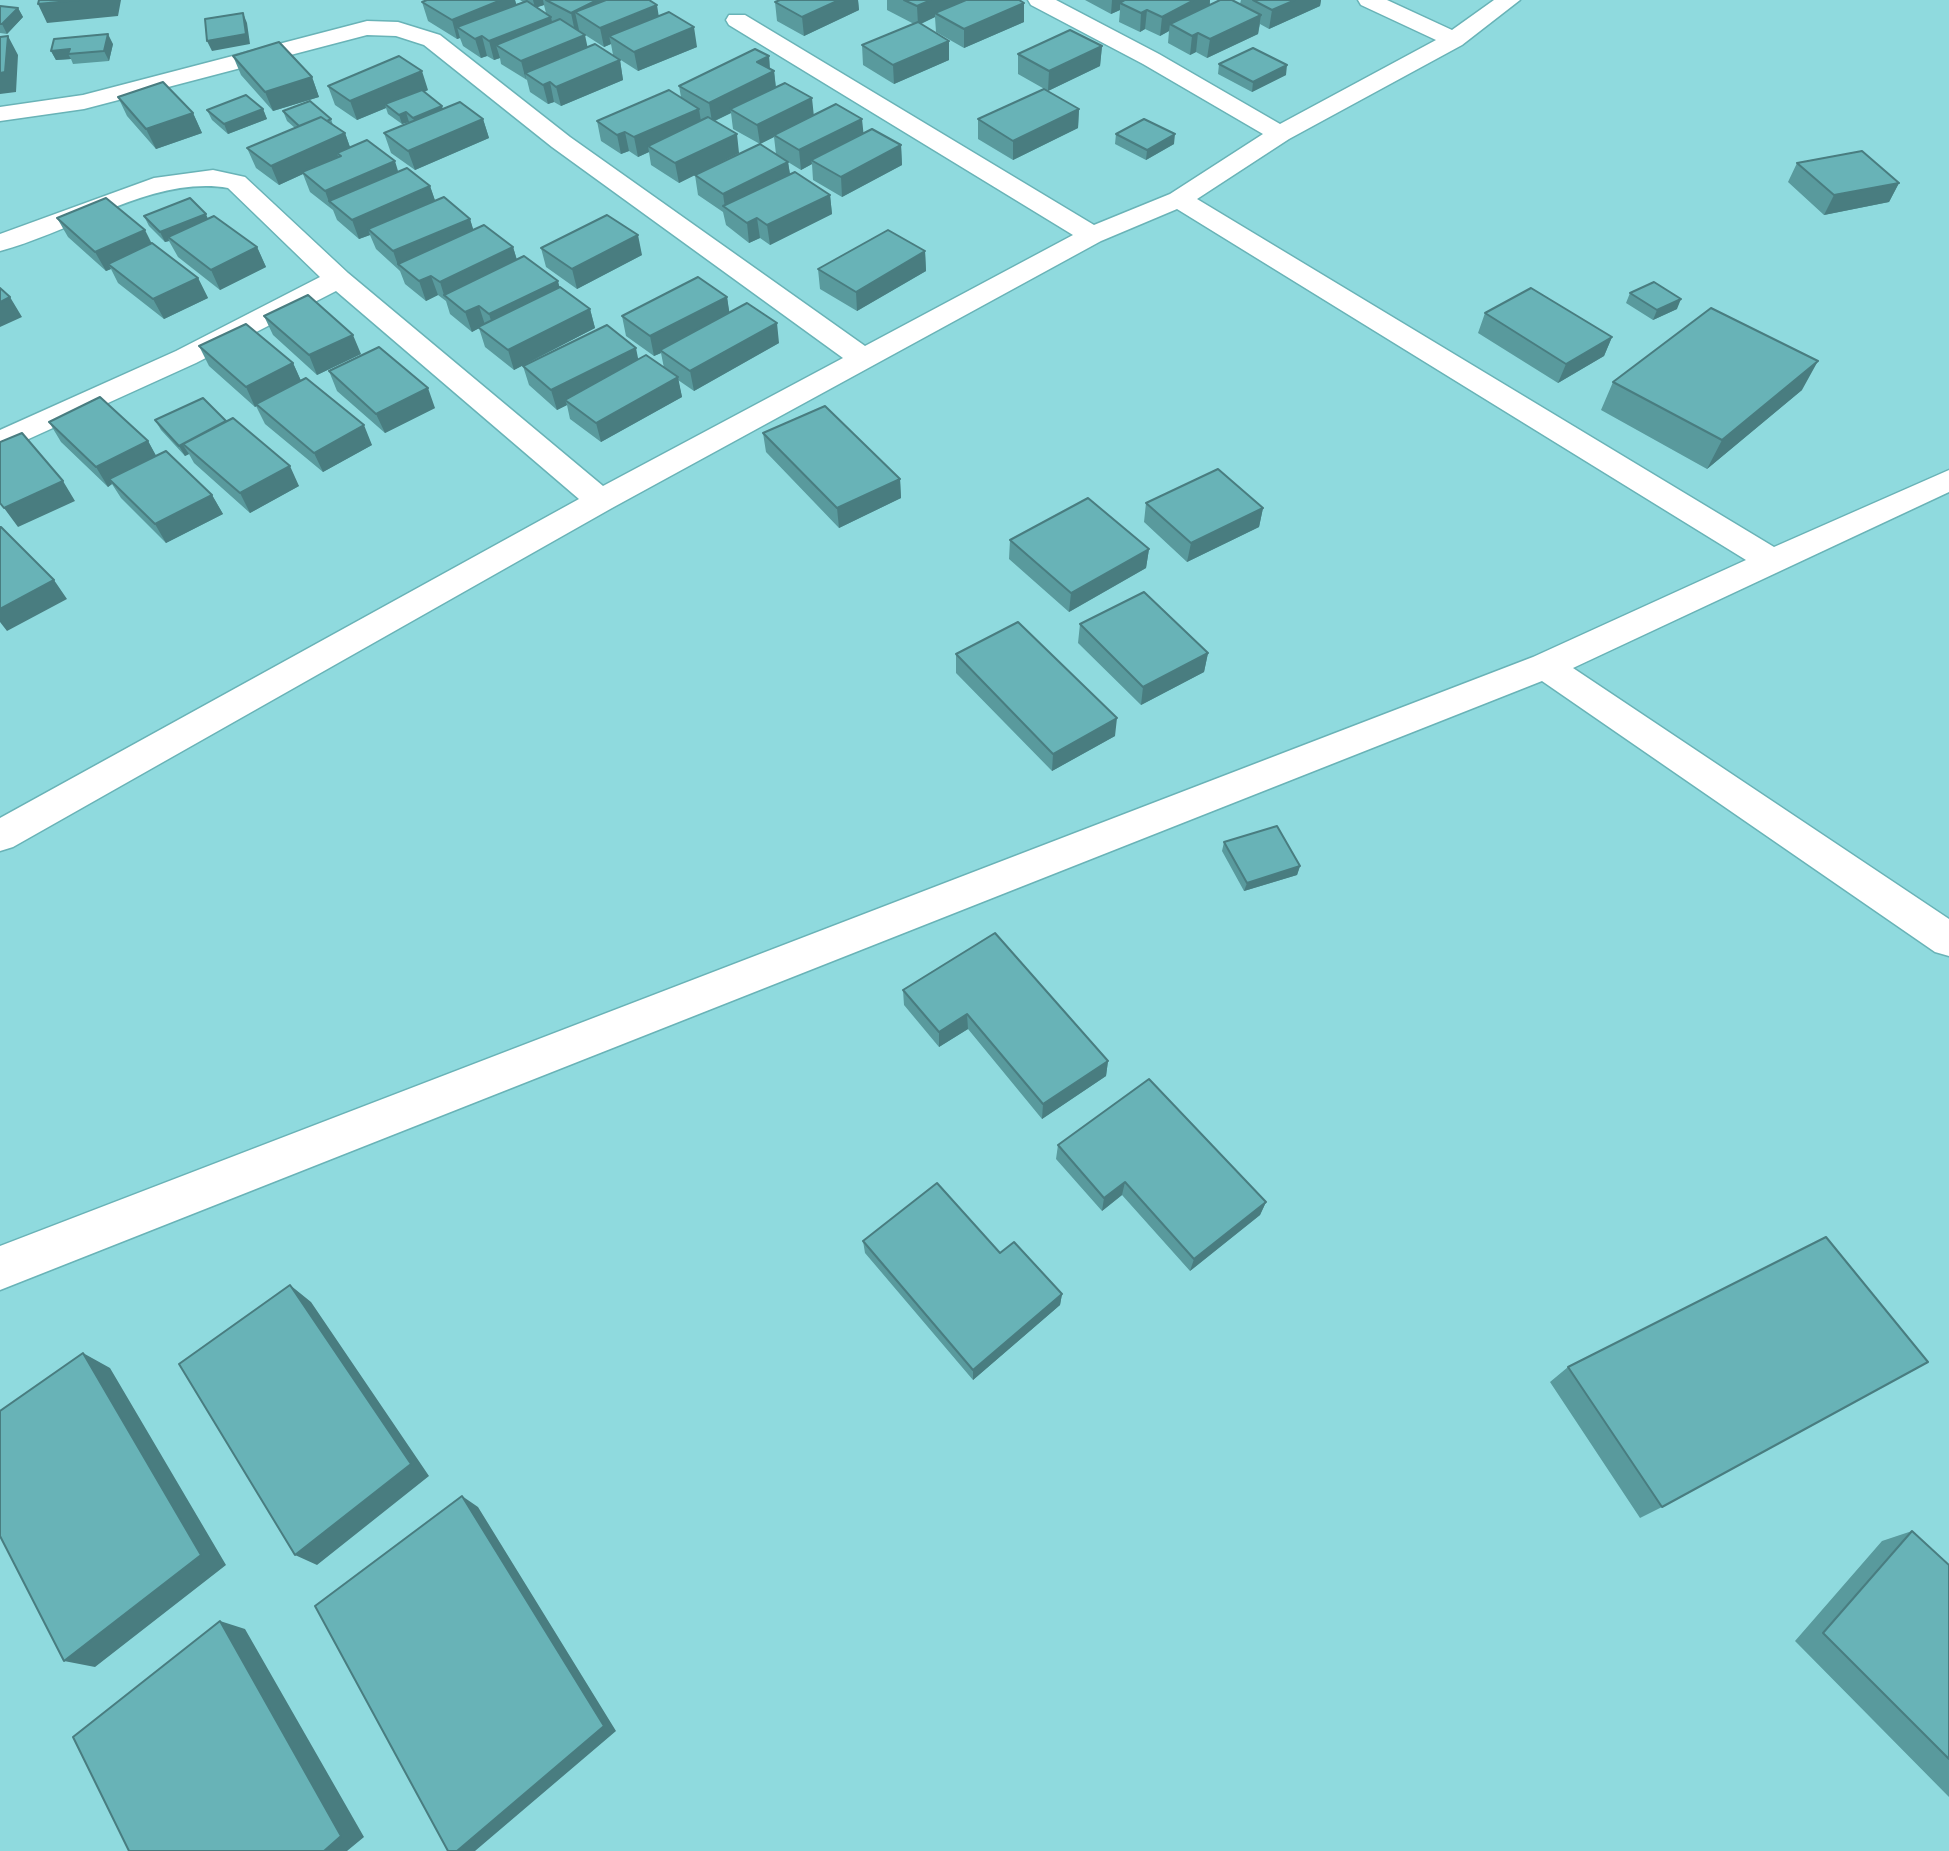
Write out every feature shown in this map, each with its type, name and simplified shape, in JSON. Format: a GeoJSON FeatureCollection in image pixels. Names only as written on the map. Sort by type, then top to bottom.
{"type":"FeatureCollection","features":[{"type":"Feature","properties":{"kind":"street"},"geometry":{"type":"LineString","coordinates":[[1039,0],[1151,59],[1280,134]]}},
{"type":"Feature","properties":{"kind":"street"},"geometry":{"type":"LineString","coordinates":[[1369,0],[1454,40]]}},
{"type":"Feature","properties":{"kind":"street"},"geometry":{"type":"LineString","coordinates":[[0,836],[601,501],[1092,236],[1179,198],[1280,134],[1454,40],[1509,0]]}},
{"type":"Feature","properties":{"kind":"street"},"geometry":{"type":"LineString","coordinates":[[737,20],[1092,236]]}},
{"type":"Feature","properties":{"kind":"street"},"geometry":{"type":"LineString","coordinates":[[0,114],[84,102],[368,28],[398,29],[432,40],[561,142],[865,360]]}},
{"type":"Feature","properties":{"kind":"street"},"geometry":{"type":"LineString","coordinates":[[0,243],[154,186],[213,178],[236,181],[338,279],[601,501]]}},
{"type":"Feature","properties":{"kind":"street"},"geometry":{"type":"LineString","coordinates":[[1179,198],[1770,561]]}},
{"type":"Feature","properties":{"kind":"street"},"geometry":{"type":"LineString","coordinates":[[0,442],[186,357],[338,279]]}},
{"type":"Feature","properties":{"kind":"street"},"geometry":{"type":"LineString","coordinates":[[0,1268],[1545,666],[1949,480]]}},
{"type":"Feature","properties":{"kind":"street"},"geometry":{"type":"LineString","coordinates":[[1545,666],[1949,940]]}},
{"type":"Feature","properties":{"kind":"building"},"geometry":{"type":"Polygon","coordinates":[[[39,0],[79,0],[38,4],[39,0]]]}},
{"type":"Feature","properties":{"kind":"building"},"geometry":{"type":"Polygon","coordinates":[[[501,0],[452,20],[422,2],[501,0]]]}},
{"type":"Feature","properties":{"kind":"building"},"geometry":{"type":"Polygon","coordinates":[[[546,0],[597,0],[571,13],[546,0]]]}},
{"type":"Feature","properties":{"kind":"building"},"geometry":{"type":"Polygon","coordinates":[[[606,0],[649,0],[657,5],[600,28],[575,12],[606,0]]]}},
{"type":"Feature","properties":{"kind":"building"},"geometry":{"type":"Polygon","coordinates":[[[839,0],[802,17],[775,2],[839,0]]]}},
{"type":"Feature","properties":{"kind":"building"},"geometry":{"type":"Polygon","coordinates":[[[904,0],[931,0],[917,6],[904,0]]]}},
{"type":"Feature","properties":{"kind":"building"},"geometry":{"type":"Polygon","coordinates":[[[966,0],[1019,0],[1024,3],[964,29],[935,13],[966,0]]]}},
{"type":"Feature","properties":{"kind":"building"},"geometry":{"type":"Polygon","coordinates":[[[1125,0],[1194,0],[1162,17],[1147,10],[1141,13],[1120,3],[1125,0]]]}},
{"type":"Feature","properties":{"kind":"building"},"geometry":{"type":"Polygon","coordinates":[[[1220,0],[1232,0],[1261,15],[1210,39],[1198,33],[1192,36],[1170,24],[1220,0]]]}},
{"type":"Feature","properties":{"kind":"building"},"geometry":{"type":"Polygon","coordinates":[[[1253,0],[1295,0],[1272,10],[1253,0]]]}},
{"type":"Feature","properties":{"kind":"building"},"geometry":{"type":"Polygon","coordinates":[[[527,1],[551,17],[489,41],[482,36],[475,39],[457,27],[527,1]]]}},
{"type":"Feature","properties":{"kind":"building"},"geometry":{"type":"Polygon","coordinates":[[[0,6],[18,8],[2,24],[0,24],[0,6]]]}},
{"type":"Feature","properties":{"kind":"building"},"geometry":{"type":"Polygon","coordinates":[[[669,12],[694,27],[634,52],[609,36],[669,12]]]}},
{"type":"Feature","properties":{"kind":"building"},"geometry":{"type":"Polygon","coordinates":[[[243,13],[246,34],[207,41],[205,19],[243,13]]]}},
{"type":"Feature","properties":{"kind":"building"},"geometry":{"type":"Polygon","coordinates":[[[560,19],[585,35],[521,61],[496,45],[560,19]]]}},
{"type":"Feature","properties":{"kind":"building"},"geometry":{"type":"Polygon","coordinates":[[[918,22],[949,41],[893,65],[862,45],[918,22]]]}},
{"type":"Feature","properties":{"kind":"building"},"geometry":{"type":"Polygon","coordinates":[[[1070,30],[1102,46],[1049,71],[1018,54],[1070,30]]]}},
{"type":"Feature","properties":{"kind":"building"},"geometry":{"type":"Polygon","coordinates":[[[108,34],[104,51],[68,54],[70,49],[51,51],[54,39],[108,34]]]}},
{"type":"Feature","properties":{"kind":"building"},"geometry":{"type":"Polygon","coordinates":[[[8,36],[5,72],[0,73],[0,37],[8,36]]]}},
{"type":"Feature","properties":{"kind":"building"},"geometry":{"type":"Polygon","coordinates":[[[279,42],[312,77],[265,92],[233,56],[279,42]]]}},
{"type":"Feature","properties":{"kind":"building"},"geometry":{"type":"Polygon","coordinates":[[[595,44],[620,60],[556,87],[550,82],[543,85],[525,73],[595,44]]]}},
{"type":"Feature","properties":{"kind":"building"},"geometry":{"type":"Polygon","coordinates":[[[1253,48],[1287,65],[1253,82],[1219,64],[1253,48]]]}},
{"type":"Feature","properties":{"kind":"building"},"geometry":{"type":"Polygon","coordinates":[[[755,49],[769,56],[757,62],[774,71],[709,103],[679,86],[755,49]]]}},
{"type":"Feature","properties":{"kind":"building"},"geometry":{"type":"Polygon","coordinates":[[[399,56],[422,71],[350,101],[328,86],[399,56]]]}},
{"type":"Feature","properties":{"kind":"building"},"geometry":{"type":"Polygon","coordinates":[[[163,82],[193,113],[146,129],[118,97],[163,82]]]}},
{"type":"Feature","properties":{"kind":"building"},"geometry":{"type":"Polygon","coordinates":[[[785,83],[812,98],[757,125],[730,109],[785,83]]]}},
{"type":"Feature","properties":{"kind":"building"},"geometry":{"type":"Polygon","coordinates":[[[1044,89],[1079,109],[1013,141],[978,119],[1044,89]]]}},
{"type":"Feature","properties":{"kind":"building"},"geometry":{"type":"Polygon","coordinates":[[[422,90],[442,106],[413,118],[406,112],[399,115],[385,104],[422,90]]]}},
{"type":"Feature","properties":{"kind":"building"},"geometry":{"type":"Polygon","coordinates":[[[669,90],[699,109],[634,137],[625,132],[617,135],[597,121],[669,90]]]}},
{"type":"Feature","properties":{"kind":"building"},"geometry":{"type":"Polygon","coordinates":[[[246,95],[263,109],[224,124],[207,110],[246,95]]]}},
{"type":"Feature","properties":{"kind":"building"},"geometry":{"type":"Polygon","coordinates":[[[310,101],[331,119],[327,121],[321,117],[299,126],[283,111],[310,101]]]}},
{"type":"Feature","properties":{"kind":"building"},"geometry":{"type":"Polygon","coordinates":[[[460,102],[483,119],[408,151],[384,133],[460,102]]]}},
{"type":"Feature","properties":{"kind":"building"},"geometry":{"type":"Polygon","coordinates":[[[836,104],[862,119],[799,150],[774,135],[836,104]]]}},
{"type":"Feature","properties":{"kind":"building"},"geometry":{"type":"Polygon","coordinates":[[[321,117],[345,133],[271,166],[247,148],[321,117]]]}},
{"type":"Feature","properties":{"kind":"building"},"geometry":{"type":"Polygon","coordinates":[[[708,117],[737,134],[675,163],[648,146],[708,117]]]}},
{"type":"Feature","properties":{"kind":"building"},"geometry":{"type":"Polygon","coordinates":[[[1144,119],[1175,134],[1147,150],[1116,134],[1144,119]]]}},
{"type":"Feature","properties":{"kind":"building"},"geometry":{"type":"Polygon","coordinates":[[[872,129],[901,145],[841,177],[811,160],[872,129]]]}},
{"type":"Feature","properties":{"kind":"building"},"geometry":{"type":"Polygon","coordinates":[[[367,140],[395,161],[325,191],[302,172],[341,156],[337,153],[367,140]]]}},
{"type":"Feature","properties":{"kind":"building"},"geometry":{"type":"Polygon","coordinates":[[[760,144],[788,162],[723,194],[695,175],[760,144]]]}},
{"type":"Feature","properties":{"kind":"building"},"geometry":{"type":"Polygon","coordinates":[[[1862,151],[1899,183],[1834,195],[1797,163],[1862,151]]]}},
{"type":"Feature","properties":{"kind":"building"},"geometry":{"type":"Polygon","coordinates":[[[407,168],[430,186],[352,220],[329,201],[407,168]]]}},
{"type":"Feature","properties":{"kind":"building"},"geometry":{"type":"Polygon","coordinates":[[[795,172],[830,195],[767,225],[757,218],[747,223],[723,206],[795,172]]]}},
{"type":"Feature","properties":{"kind":"building"},"geometry":{"type":"Polygon","coordinates":[[[444,197],[470,219],[393,251],[368,229],[444,197]]]}},
{"type":"Feature","properties":{"kind":"building"},"geometry":{"type":"Polygon","coordinates":[[[106,198],[145,230],[95,252],[57,218],[106,198]]]}},
{"type":"Feature","properties":{"kind":"building"},"geometry":{"type":"Polygon","coordinates":[[[190,198],[206,214],[160,232],[144,216],[190,198]]]}},
{"type":"Feature","properties":{"kind":"building"},"geometry":{"type":"Polygon","coordinates":[[[607,215],[638,235],[572,269],[541,248],[607,215]]]}},
{"type":"Feature","properties":{"kind":"building"},"geometry":{"type":"Polygon","coordinates":[[[214,216],[257,247],[211,270],[168,237],[214,216]]]}},
{"type":"Feature","properties":{"kind":"building"},"geometry":{"type":"Polygon","coordinates":[[[484,225],[513,247],[440,282],[431,276],[419,281],[398,264],[484,225]]]}},
{"type":"Feature","properties":{"kind":"building"},"geometry":{"type":"Polygon","coordinates":[[[888,230],[925,251],[856,292],[818,269],[888,230]]]}},
{"type":"Feature","properties":{"kind":"building"},"geometry":{"type":"Polygon","coordinates":[[[152,243],[198,278],[153,299],[108,264],[152,243]]]}},
{"type":"Feature","properties":{"kind":"building"},"geometry":{"type":"Polygon","coordinates":[[[524,256],[558,281],[489,314],[479,306],[465,312],[444,295],[524,256]]]}},
{"type":"Feature","properties":{"kind":"building"},"geometry":{"type":"Polygon","coordinates":[[[698,277],[727,297],[650,336],[622,316],[698,277]]]}},
{"type":"Feature","properties":{"kind":"building"},"geometry":{"type":"Polygon","coordinates":[[[1654,282],[1681,299],[1657,310],[1630,293],[1654,282]]]}},
{"type":"Feature","properties":{"kind":"building"},"geometry":{"type":"Polygon","coordinates":[[[560,287],[590,309],[508,350],[478,327],[560,287]]]}},
{"type":"Feature","properties":{"kind":"building"},"geometry":{"type":"Polygon","coordinates":[[[0,288],[10,297],[0,302],[0,288]]]}},
{"type":"Feature","properties":{"kind":"building"},"geometry":{"type":"Polygon","coordinates":[[[1531,288],[1612,337],[1566,364],[1485,313],[1531,288]]]}},
{"type":"Feature","properties":{"kind":"building"},"geometry":{"type":"Polygon","coordinates":[[[308,295],[353,335],[309,355],[264,316],[308,295]]]}},
{"type":"Feature","properties":{"kind":"building"},"geometry":{"type":"Polygon","coordinates":[[[747,303],[777,323],[690,371],[660,350],[747,303]]]}},
{"type":"Feature","properties":{"kind":"building"},"geometry":{"type":"Polygon","coordinates":[[[1711,308],[1818,361],[1722,440],[1613,382],[1711,308]]]}},
{"type":"Feature","properties":{"kind":"building"},"geometry":{"type":"Polygon","coordinates":[[[246,324],[293,363],[246,387],[199,346],[246,324]]]}},
{"type":"Feature","properties":{"kind":"building"},"geometry":{"type":"Polygon","coordinates":[[[607,325],[636,348],[551,390],[523,366],[607,325]]]}},
{"type":"Feature","properties":{"kind":"building"},"geometry":{"type":"Polygon","coordinates":[[[379,347],[428,388],[376,414],[329,371],[379,347]]]}},
{"type":"Feature","properties":{"kind":"building"},"geometry":{"type":"Polygon","coordinates":[[[646,355],[678,377],[596,423],[565,400],[646,355]]]}},
{"type":"Feature","properties":{"kind":"building"},"geometry":{"type":"Polygon","coordinates":[[[306,378],[364,425],[314,453],[256,404],[306,378]]]}},
{"type":"Feature","properties":{"kind":"building"},"geometry":{"type":"Polygon","coordinates":[[[100,397],[148,441],[96,467],[49,422],[100,397]]]}},
{"type":"Feature","properties":{"kind":"building"},"geometry":{"type":"Polygon","coordinates":[[[203,398],[226,421],[179,446],[155,420],[203,398]]]}},
{"type":"Feature","properties":{"kind":"building"},"geometry":{"type":"Polygon","coordinates":[[[825,406],[900,479],[837,508],[763,433],[825,406]]]}},
{"type":"Feature","properties":{"kind":"building"},"geometry":{"type":"Polygon","coordinates":[[[233,418],[290,466],[240,493],[183,444],[233,418]]]}},
{"type":"Feature","properties":{"kind":"building"},"geometry":{"type":"Polygon","coordinates":[[[22,433],[63,481],[4,508],[0,503],[0,442],[22,433]]]}},
{"type":"Feature","properties":{"kind":"building"},"geometry":{"type":"Polygon","coordinates":[[[166,451],[212,495],[155,524],[109,479],[166,451]]]}},
{"type":"Feature","properties":{"kind":"building"},"geometry":{"type":"Polygon","coordinates":[[[1218,469],[1263,508],[1191,543],[1146,503],[1218,469]]]}},
{"type":"Feature","properties":{"kind":"building"},"geometry":{"type":"Polygon","coordinates":[[[1088,498],[1149,549],[1071,593],[1010,540],[1088,498]]]}},
{"type":"Feature","properties":{"kind":"building"},"geometry":{"type":"Polygon","coordinates":[[[0,527],[54,580],[0,609],[0,527]]]}},
{"type":"Feature","properties":{"kind":"building"},"geometry":{"type":"Polygon","coordinates":[[[1144,592],[1208,653],[1143,687],[1080,624],[1144,592]]]}},
{"type":"Feature","properties":{"kind":"building"},"geometry":{"type":"Polygon","coordinates":[[[1018,622],[1117,718],[1053,754],[956,654],[1018,622]]]}},
{"type":"Feature","properties":{"kind":"building"},"geometry":{"type":"Polygon","coordinates":[[[1277,826],[1300,866],[1247,883],[1224,842],[1277,826]]]}},
{"type":"Feature","properties":{"kind":"building"},"geometry":{"type":"Polygon","coordinates":[[[995,933],[1108,1061],[1043,1104],[967,1014],[939,1032],[903,990],[995,933]]]}},
{"type":"Feature","properties":{"kind":"building"},"geometry":{"type":"Polygon","coordinates":[[[1149,1079],[1266,1202],[1194,1259],[1125,1182],[1104,1198],[1058,1145],[1149,1079]]]}},
{"type":"Feature","properties":{"kind":"building"},"geometry":{"type":"Polygon","coordinates":[[[937,1183],[1000,1253],[1014,1242],[1062,1294],[973,1370],[863,1241],[937,1183]]]}},
{"type":"Feature","properties":{"kind":"building"},"geometry":{"type":"Polygon","coordinates":[[[1826,1237],[1928,1362],[1662,1507],[1568,1367],[1826,1237]]]}},
{"type":"Feature","properties":{"kind":"building"},"geometry":{"type":"Polygon","coordinates":[[[290,1285],[411,1464],[295,1555],[179,1364],[290,1285]]]}},
{"type":"Feature","properties":{"kind":"building"},"geometry":{"type":"Polygon","coordinates":[[[83,1353],[201,1555],[64,1661],[0,1536],[0,1411],[83,1353]]]}},
{"type":"Feature","properties":{"kind":"building"},"geometry":{"type":"Polygon","coordinates":[[[462,1496],[604,1726],[457,1851],[448,1851],[315,1606],[462,1496]]]}},
{"type":"Feature","properties":{"kind":"building"},"geometry":{"type":"Polygon","coordinates":[[[1912,1531],[1949,1565],[1949,1759],[1823,1633],[1912,1531]]]}},
{"type":"Feature","properties":{"kind":"building"},"geometry":{"type":"Polygon","coordinates":[[[220,1621],[341,1836],[324,1851],[129,1851],[73,1737],[220,1621]]]}}]}
